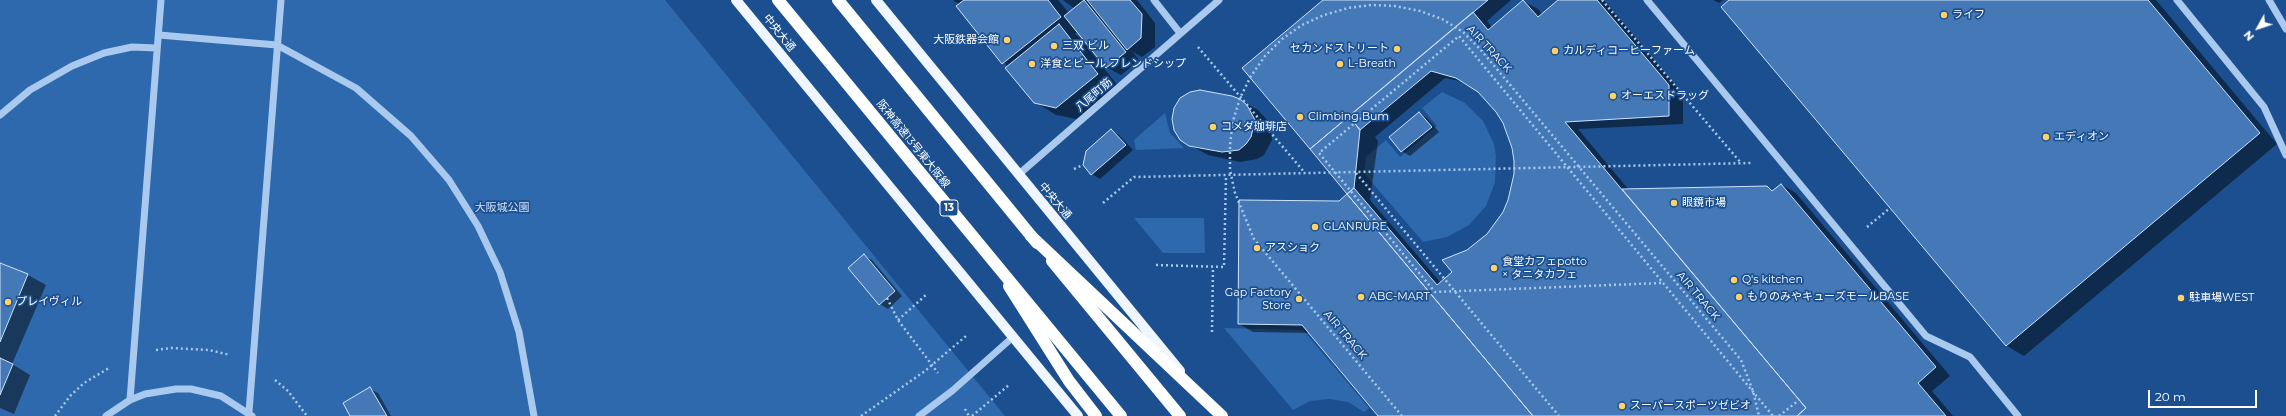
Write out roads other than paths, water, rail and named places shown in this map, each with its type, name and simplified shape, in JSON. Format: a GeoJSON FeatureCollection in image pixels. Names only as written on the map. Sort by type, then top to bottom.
{"type":"FeatureCollection","features":[{"type":"Feature","properties":{"kind":"highway","name":"阪神高速13号東大阪線"},"geometry":{"type":"LineString","coordinates":[[778,0],[994,264],[1121,416]]}},
{"type":"Feature","properties":{"kind":"highway"},"geometry":{"type":"LineString","coordinates":[[838,0],[1180,416]]}},
{"type":"Feature","properties":{"kind":"highway"},"geometry":{"type":"LineString","coordinates":[[1031,236],[1222,416]]}},
{"type":"Feature","properties":{"kind":"highway"},"geometry":{"type":"LineString","coordinates":[[994,264],[1069,380],[1096,416]]}},
{"type":"Feature","properties":{"kind":"main road","name":"中央大通"},"geometry":{"type":"LineString","coordinates":[[736,0],[1078,416]]}},
{"type":"Feature","properties":{"kind":"main road","name":"中央大通"},"geometry":{"type":"LineString","coordinates":[[876,0],[1018,175],[1218,416]]}},
{"type":"Feature","properties":{"kind":"street"},"geometry":{"type":"LineString","coordinates":[[130,400],[161,0]]}},
{"type":"Feature","properties":{"kind":"street"},"geometry":{"type":"LineString","coordinates":[[106,416],[130,400],[160,390],[191,389],[221,396],[250,414],[280,0]]}},
{"type":"Feature","properties":{"kind":"street"},"geometry":{"type":"LineString","coordinates":[[1154,0],[1180,33]]}},
{"type":"Feature","properties":{"kind":"street","name":"八尾町筋"},"geometry":{"type":"LineString","coordinates":[[1018,175],[1219,0]]}},
{"type":"Feature","properties":{"kind":"street"},"geometry":{"type":"LineString","coordinates":[[1647,0],[1926,336],[1970,357],[2018,416]]}},
{"type":"Feature","properties":{"kind":"street"},"geometry":{"type":"LineString","coordinates":[[2177,0],[2264,106],[2286,156]]}},
{"type":"Feature","properties":{"kind":"street"},"geometry":{"type":"LineString","coordinates":[[2269,0],[2286,29]]}},
{"type":"Feature","properties":{"kind":"street"},"geometry":{"type":"LineString","coordinates":[[159,36],[277,45],[356,88],[411,136],[449,180],[478,226],[500,272],[519,332],[534,416]]}},
{"type":"Feature","properties":{"kind":"street"},"geometry":{"type":"LineString","coordinates":[[0,115],[45,81],[91,58],[132,46],[158,48]]}},
{"type":"Feature","properties":{"kind":"street"},"geometry":{"type":"LineString","coordinates":[[919,416],[952,392],[1013,337]]}},
{"type":"Feature","properties":{"kind":"place","name":"ライフ"},"geometry":{"type":"Point","coordinates":[1944,15]}},
{"type":"Feature","properties":{"kind":"place","name":"大阪鉄器会館"},"geometry":{"type":"Point","coordinates":[1007,40]}},
{"type":"Feature","properties":{"kind":"place","name":"三双 ビル"},"geometry":{"type":"Point","coordinates":[1054,46]}},
{"type":"Feature","properties":{"kind":"place","name":"セカンドストリート"},"geometry":{"type":"Point","coordinates":[1397,49]}},
{"type":"Feature","properties":{"kind":"place","name":"カルディコーヒーファーム"},"geometry":{"type":"Point","coordinates":[1555,51]}},
{"type":"Feature","properties":{"kind":"place","name":"洋食とビール フレンドシップ"},"geometry":{"type":"Point","coordinates":[1032,64]}},
{"type":"Feature","properties":{"kind":"place","name":"L-Breath"},"geometry":{"type":"Point","coordinates":[1340,64]}},
{"type":"Feature","properties":{"kind":"place","name":"オーエスドラッグ"},"geometry":{"type":"Point","coordinates":[1613,96]}},
{"type":"Feature","properties":{"kind":"place","name":"Climbing Bum"},"geometry":{"type":"Point","coordinates":[1300,117]}},
{"type":"Feature","properties":{"kind":"place","name":"コメダ珈琲店"},"geometry":{"type":"Point","coordinates":[1213,127]}},
{"type":"Feature","properties":{"kind":"place","name":"エディオン"},"geometry":{"type":"Point","coordinates":[2046,137]}},
{"type":"Feature","properties":{"kind":"place","name":"眼鏡市場"},"geometry":{"type":"Point","coordinates":[1674,203]}},
{"type":"Feature","properties":{"kind":"place","name":"GLANRURE"},"geometry":{"type":"Point","coordinates":[1315,227]}},
{"type":"Feature","properties":{"kind":"place","name":"アスショク"},"geometry":{"type":"Point","coordinates":[1257,248]}},
{"type":"Feature","properties":{"kind":"place","name":"食堂カフェpotto × タニタカフェ"},"geometry":{"type":"Point","coordinates":[1494,268]}},
{"type":"Feature","properties":{"kind":"place","name":"Q's kitchen"},"geometry":{"type":"Point","coordinates":[1734,280]}},
{"type":"Feature","properties":{"kind":"place","name":"ABC-MART"},"geometry":{"type":"Point","coordinates":[1361,297]}},
{"type":"Feature","properties":{"kind":"place","name":"もりのみやキューズモールBASE"},"geometry":{"type":"Point","coordinates":[1739,297]}},
{"type":"Feature","properties":{"kind":"place","name":"駐車場WEST"},"geometry":{"type":"Point","coordinates":[2181,298]}},
{"type":"Feature","properties":{"kind":"place","name":"Gap Factory Store"},"geometry":{"type":"Point","coordinates":[1299,299]}},
{"type":"Feature","properties":{"kind":"place","name":"プレイヴィル"},"geometry":{"type":"Point","coordinates":[8,302]}},
{"type":"Feature","properties":{"kind":"place","name":"スーパースポーツゼビオ"},"geometry":{"type":"Point","coordinates":[1622,406]}},
{"type":"Feature","properties":{"kind":"park label","name":"大阪城公園"},"geometry":{"type":"Point","coordinates":[502,208]}}]}
